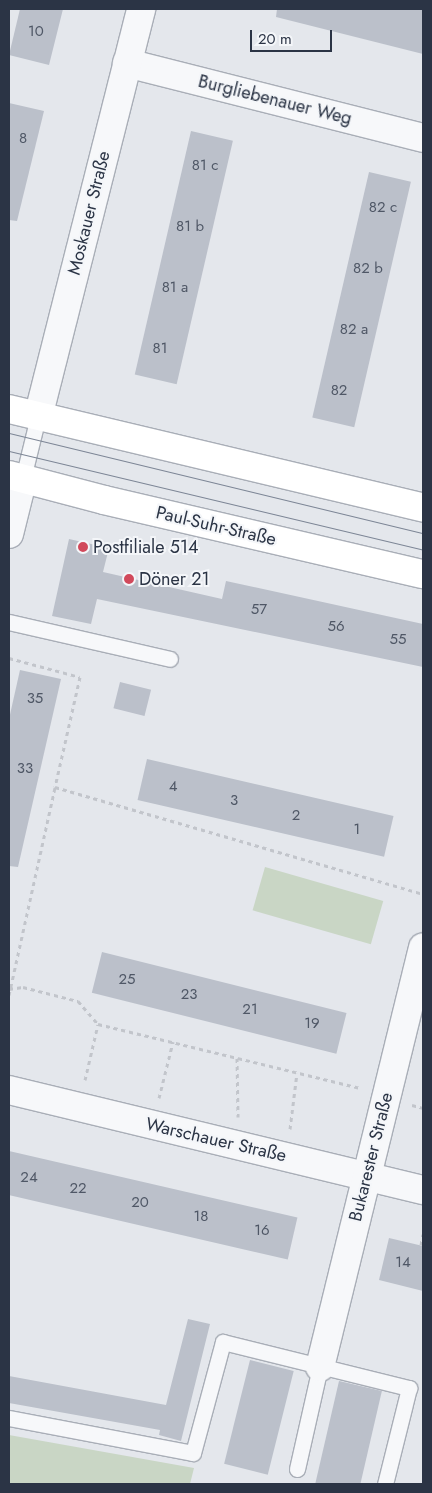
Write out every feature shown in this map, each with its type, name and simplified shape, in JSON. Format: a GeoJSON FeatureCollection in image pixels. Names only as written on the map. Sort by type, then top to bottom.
{"type":"FeatureCollection","features":[{"type":"Feature","properties":{"kind":"street","name":"Moskauer Straße"},"geometry":{"type":"LineString","coordinates":[[38,416],[141,9]]}},
{"type":"Feature","properties":{"kind":"street","name":"Burgliebenauer Weg"},"geometry":{"type":"LineString","coordinates":[[127,63],[423,138]]}},
{"type":"Feature","properties":{"kind":"street"},"geometry":{"type":"LineString","coordinates":[[9,409],[423,508]]}},
{"type":"Feature","properties":{"kind":"street"},"geometry":{"type":"LineString","coordinates":[[9,534],[16,477]]}},
{"type":"Feature","properties":{"kind":"street","name":"Paul-Suhr-Straße"},"geometry":{"type":"LineString","coordinates":[[16,477],[104,500],[423,574]]}},
{"type":"Feature","properties":{"kind":"street","name":"Bukarester Straße"},"geometry":{"type":"LineString","coordinates":[[320,1367],[423,947]]}},
{"type":"Feature","properties":{"kind":"street","name":"Warschauer Straße"},"geometry":{"type":"LineString","coordinates":[[9,1090],[423,1190]]}},
{"type":"Feature","properties":{"kind":"lane"},"geometry":{"type":"LineString","coordinates":[[16,477],[38,416]]}},
{"type":"Feature","properties":{"kind":"lane"},"geometry":{"type":"LineString","coordinates":[[9,622],[170,658]]}},
{"type":"Feature","properties":{"kind":"lane"},"geometry":{"type":"LineString","coordinates":[[9,1418],[192,1453],[222,1342],[409,1388],[385,1484]]}},
{"type":"Feature","properties":{"kind":"lane"},"geometry":{"type":"LineString","coordinates":[[297,1469],[320,1367]]}},
{"type":"Feature","properties":{"kind":"path"},"geometry":{"type":"LineString","coordinates":[[9,658],[80,676],[9,995]]}},
{"type":"Feature","properties":{"kind":"path"},"geometry":{"type":"LineString","coordinates":[[55,787],[423,894]]}},
{"type":"Feature","properties":{"kind":"path"},"geometry":{"type":"LineString","coordinates":[[10,989],[23,987],[78,1002],[98,1024],[368,1090],[386,1098],[423,1108]]}},
{"type":"Feature","properties":{"kind":"path"},"geometry":{"type":"LineString","coordinates":[[79,1107],[98,1024]]}},
{"type":"Feature","properties":{"kind":"path"},"geometry":{"type":"LineString","coordinates":[[152,1124],[173,1042]]}},
{"type":"Feature","properties":{"kind":"path"},"geometry":{"type":"LineString","coordinates":[[237,1058],[238,1145]]}},
{"type":"Feature","properties":{"kind":"path"},"geometry":{"type":"LineString","coordinates":[[287,1157],[297,1072]]}},
{"type":"Feature","properties":{"kind":"path"},"geometry":{"type":"LineString","coordinates":[[421,1245],[423,1234]]}},
{"type":"Feature","properties":{"kind":"green space"},"geometry":{"type":"Polygon","coordinates":[[[265,867],[383,901],[371,944],[253,910],[265,867]]]}},
{"type":"Feature","properties":{"kind":"green space"},"geometry":{"type":"Polygon","coordinates":[[[9,1435],[194,1468],[190,1484],[9,1484],[9,1435]]]}},
{"type":"Feature","properties":{"kind":"building"},"geometry":{"type":"Polygon","coordinates":[[[20,9],[63,9],[49,65],[9,55],[20,9]]]}},
{"type":"Feature","properties":{"kind":"building"},"geometry":{"type":"Polygon","coordinates":[[[277,9],[423,9],[423,54],[276,17],[277,9]]]}},
{"type":"Feature","properties":{"kind":"building"},"geometry":{"type":"Polygon","coordinates":[[[9,103],[44,111],[17,221],[9,220],[9,103]]]}},
{"type":"Feature","properties":{"kind":"building"},"geometry":{"type":"Polygon","coordinates":[[[191,131],[233,141],[177,384],[135,375],[191,131]]]}},
{"type":"Feature","properties":{"kind":"building"},"geometry":{"type":"Polygon","coordinates":[[[369,172],[411,182],[354,427],[312,418],[369,172]]]}},
{"type":"Feature","properties":{"kind":"building"},"geometry":{"type":"Polygon","coordinates":[[[69,539],[109,548],[103,572],[222,599],[226,581],[423,624],[423,667],[97,599],[91,624],[52,616],[69,539]]]}},
{"type":"Feature","properties":{"kind":"building"},"geometry":{"type":"Polygon","coordinates":[[[20,670],[61,679],[18,867],[9,866],[9,719],[20,670]]]}},
{"type":"Feature","properties":{"kind":"building"},"geometry":{"type":"Polygon","coordinates":[[[120,682],[151,690],[145,716],[113,708],[120,682]]]}},
{"type":"Feature","properties":{"kind":"building"},"geometry":{"type":"Polygon","coordinates":[[[147,759],[394,816],[384,857],[138,800],[147,759]]]}},
{"type":"Feature","properties":{"kind":"building"},"geometry":{"type":"Polygon","coordinates":[[[102,952],[347,1013],[336,1054],[92,993],[102,952]]]}},
{"type":"Feature","properties":{"kind":"building"},"geometry":{"type":"Polygon","coordinates":[[[9,1151],[297,1218],[288,1259],[9,1195],[9,1151]]]}},
{"type":"Feature","properties":{"kind":"building"},"geometry":{"type":"Polygon","coordinates":[[[389,1238],[423,1246],[423,1291],[379,1280],[389,1238]]]}},
{"type":"Feature","properties":{"kind":"building"},"geometry":{"type":"Polygon","coordinates":[[[188,1319],[210,1324],[181,1441],[159,1435],[160,1430],[9,1403],[9,1376],[166,1405],[188,1319]]]}},
{"type":"Feature","properties":{"kind":"building"},"geometry":{"type":"Polygon","coordinates":[[[250,1360],[294,1371],[268,1475],[224,1464],[250,1360]]]}},
{"type":"Feature","properties":{"kind":"building"},"geometry":{"type":"Polygon","coordinates":[[[339,1381],[382,1391],[360,1484],[315,1484],[339,1381]]]}},
{"type":"Feature","properties":{"kind":"tram line"},"geometry":{"type":"LineString","coordinates":[[9,433],[423,533]]}},
{"type":"Feature","properties":{"kind":"tram line"},"geometry":{"type":"LineString","coordinates":[[9,451],[423,550]]}},
{"type":"Feature","properties":{"kind":"place","name":"Postfiliale 514"},"geometry":{"type":"Point","coordinates":[83,547]}},
{"type":"Feature","properties":{"kind":"place","name":"Döner 21"},"geometry":{"type":"Point","coordinates":[129,579]}}]}
